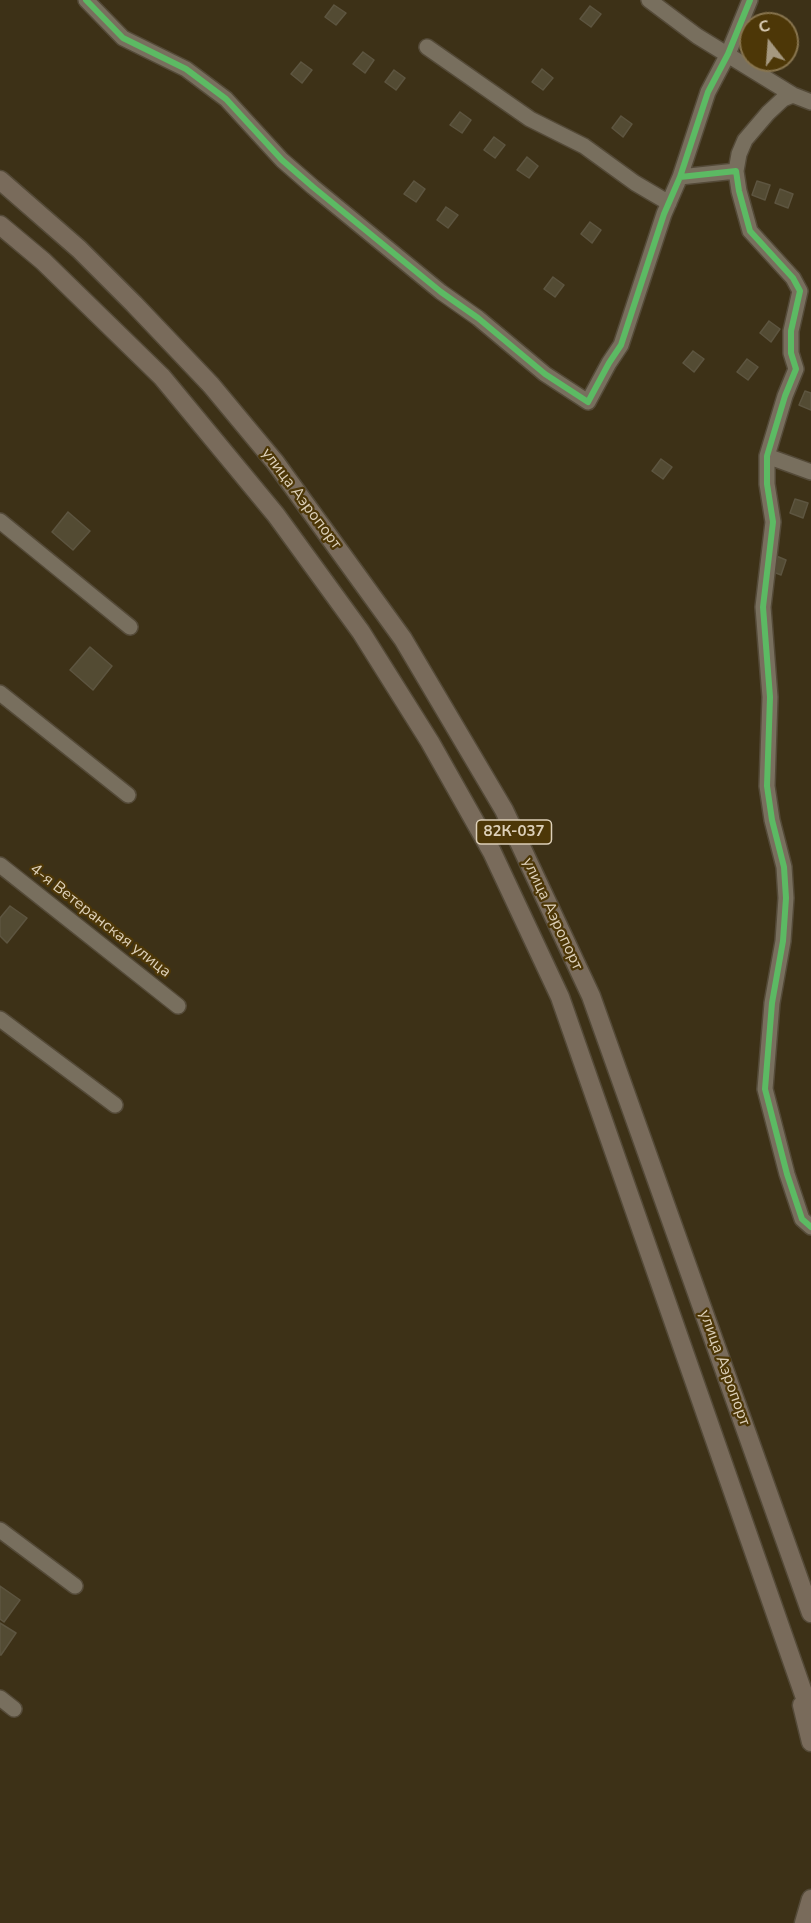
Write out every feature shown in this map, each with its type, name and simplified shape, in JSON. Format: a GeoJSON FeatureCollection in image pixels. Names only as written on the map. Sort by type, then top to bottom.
{"type":"FeatureCollection","features":[{"type":"Feature","properties":{"kind":"main road","name":"улица Аэропорт"},"geometry":{"type":"LineString","coordinates":[[0,180],[79,249],[134,304],[211,385],[275,462],[403,639],[504,810],[591,996],[811,1613]]}},
{"type":"Feature","properties":{"kind":"main road","name":"улица Аэропорт"},"geometry":{"type":"LineString","coordinates":[[0,225],[43,261],[162,377],[276,515],[361,632],[430,742],[492,852],[560,997],[792,1665]]}},
{"type":"Feature","properties":{"kind":"main road"},"geometry":{"type":"LineString","coordinates":[[792,1665],[811,1715]]}},
{"type":"Feature","properties":{"kind":"main road"},"geometry":{"type":"LineString","coordinates":[[792,1665],[811,1742]]}},
{"type":"Feature","properties":{"kind":"main road"},"geometry":{"type":"LineString","coordinates":[[804,1923],[811,1899]]}},
{"type":"Feature","properties":{"kind":"street"},"geometry":{"type":"LineString","coordinates":[[86,0],[123,38],[186,69],[226,99],[282,159],[313,187],[545,374],[588,402],[621,345],[708,92],[728,54],[750,0]]}},
{"type":"Feature","properties":{"kind":"street"},"geometry":{"type":"LineString","coordinates":[[649,0],[697,36],[793,94],[811,102]]}},
{"type":"Feature","properties":{"kind":"street"},"geometry":{"type":"LineString","coordinates":[[427,46],[530,119],[584,146],[635,183],[669,202]]}},
{"type":"Feature","properties":{"kind":"street"},"geometry":{"type":"LineString","coordinates":[[793,94],[783,99],[768,113],[745,140],[739,153],[736,171],[738,191],[750,231],[793,278],[800,291],[791,331],[791,353],[796,369],[785,396],[767,456],[767,484],[772,522],[763,607],[770,697],[767,786],[772,820],[784,867],[786,898],[783,941],[772,1004],[765,1089],[787,1174],[802,1219],[811,1227]]}},
{"type":"Feature","properties":{"kind":"street"},"geometry":{"type":"LineString","coordinates":[[680,177],[736,171]]}},
{"type":"Feature","properties":{"kind":"street"},"geometry":{"type":"LineString","coordinates":[[767,456],[811,472]]}},
{"type":"Feature","properties":{"kind":"street"},"geometry":{"type":"LineString","coordinates":[[0,521],[130,627]]}},
{"type":"Feature","properties":{"kind":"street"},"geometry":{"type":"LineString","coordinates":[[0,693],[128,795]]}},
{"type":"Feature","properties":{"kind":"street","name":"4-я Ветеранская улица"},"geometry":{"type":"LineString","coordinates":[[0,865],[178,1006]]}},
{"type":"Feature","properties":{"kind":"street"},"geometry":{"type":"LineString","coordinates":[[0,1019],[115,1105]]}},
{"type":"Feature","properties":{"kind":"street"},"geometry":{"type":"LineString","coordinates":[[0,1530],[75,1586]]}},
{"type":"Feature","properties":{"kind":"street"},"geometry":{"type":"LineString","coordinates":[[0,1698],[14,1709]]}},
{"type":"Feature","properties":{"kind":"building"},"geometry":{"type":"Polygon","coordinates":[[[334,5],[346,13],[336,25],[325,17],[334,5]]]}},
{"type":"Feature","properties":{"kind":"building"},"geometry":{"type":"Polygon","coordinates":[[[590,6],[601,14],[591,27],[580,19],[590,6]]]}},
{"type":"Feature","properties":{"kind":"building"},"geometry":{"type":"Polygon","coordinates":[[[363,52],[374,60],[365,73],[353,64],[363,52]]]}},
{"type":"Feature","properties":{"kind":"building"},"geometry":{"type":"Polygon","coordinates":[[[301,62],[312,70],[302,83],[291,74],[301,62]]]}},
{"type":"Feature","properties":{"kind":"building"},"geometry":{"type":"Polygon","coordinates":[[[542,69],[553,78],[543,90],[532,82],[542,69]]]}},
{"type":"Feature","properties":{"kind":"building"},"geometry":{"type":"Polygon","coordinates":[[[394,70],[405,78],[396,90],[385,82],[394,70]]]}},
{"type":"Feature","properties":{"kind":"building"},"geometry":{"type":"Polygon","coordinates":[[[460,112],[471,120],[462,133],[450,125],[460,112]]]}},
{"type":"Feature","properties":{"kind":"building"},"geometry":{"type":"Polygon","coordinates":[[[621,116],[632,124],[623,137],[612,128],[621,116]]]}},
{"type":"Feature","properties":{"kind":"building"},"geometry":{"type":"Polygon","coordinates":[[[494,137],[505,145],[495,158],[484,150],[494,137]]]}},
{"type":"Feature","properties":{"kind":"building"},"geometry":{"type":"Polygon","coordinates":[[[527,157],[538,166],[529,178],[517,170],[527,157]]]}},
{"type":"Feature","properties":{"kind":"building"},"geometry":{"type":"Polygon","coordinates":[[[414,181],[425,189],[416,202],[404,194],[414,181]]]}},
{"type":"Feature","properties":{"kind":"building"},"geometry":{"type":"Polygon","coordinates":[[[757,181],[770,185],[765,200],[752,195],[757,181]]]}},
{"type":"Feature","properties":{"kind":"building"},"geometry":{"type":"Polygon","coordinates":[[[780,189],[793,194],[788,208],[775,203],[780,189]]]}},
{"type":"Feature","properties":{"kind":"building"},"geometry":{"type":"Polygon","coordinates":[[[446,207],[458,215],[448,228],[437,220],[446,207]]]}},
{"type":"Feature","properties":{"kind":"building"},"geometry":{"type":"Polygon","coordinates":[[[590,222],[601,230],[592,243],[581,234],[590,222]]]}},
{"type":"Feature","properties":{"kind":"building"},"geometry":{"type":"Polygon","coordinates":[[[553,277],[564,285],[555,297],[544,289],[553,277]]]}},
{"type":"Feature","properties":{"kind":"building"},"geometry":{"type":"Polygon","coordinates":[[[769,321],[780,329],[771,342],[760,333],[769,321]]]}},
{"type":"Feature","properties":{"kind":"building"},"geometry":{"type":"Polygon","coordinates":[[[693,351],[704,359],[694,372],[683,363],[693,351]]]}},
{"type":"Feature","properties":{"kind":"building"},"geometry":{"type":"Polygon","coordinates":[[[747,359],[758,367],[748,380],[737,372],[747,359]]]}},
{"type":"Feature","properties":{"kind":"building"},"geometry":{"type":"Polygon","coordinates":[[[805,391],[811,393],[811,410],[799,405],[805,391]]]}},
{"type":"Feature","properties":{"kind":"building"},"geometry":{"type":"Polygon","coordinates":[[[661,459],[672,467],[663,479],[652,471],[661,459]]]}},
{"type":"Feature","properties":{"kind":"building"},"geometry":{"type":"Polygon","coordinates":[[[795,499],[808,503],[803,518],[790,513],[795,499]]]}},
{"type":"Feature","properties":{"kind":"building"},"geometry":{"type":"Polygon","coordinates":[[[68,512],[90,531],[73,550],[52,532],[68,512]]]}},
{"type":"Feature","properties":{"kind":"building"},"geometry":{"type":"Polygon","coordinates":[[[774,555],[786,560],[781,575],[768,570],[774,555]]]}},
{"type":"Feature","properties":{"kind":"building"},"geometry":{"type":"Polygon","coordinates":[[[90,647],[112,666],[93,690],[70,670],[90,647]]]}},
{"type":"Feature","properties":{"kind":"building"},"geometry":{"type":"Polygon","coordinates":[[[10,906],[27,918],[7,943],[0,936],[0,918],[10,906]]]}},
{"type":"Feature","properties":{"kind":"building"},"geometry":{"type":"Polygon","coordinates":[[[0,1586],[20,1600],[4,1622],[0,1619],[0,1586]]]}},
{"type":"Feature","properties":{"kind":"building"},"geometry":{"type":"Polygon","coordinates":[[[0,1623],[16,1633],[1,1655],[0,1655],[0,1623]]]}},
{"type":"Feature","properties":{"kind":"cycle path"},"geometry":{"type":"LineString","coordinates":[[86,0],[123,38],[186,69],[226,99],[282,160],[313,187],[545,374],[588,402],[621,345],[664,214],[680,177],[708,92],[728,54],[750,0]]}},
{"type":"Feature","properties":{"kind":"cycle path"},"geometry":{"type":"LineString","coordinates":[[680,177],[736,171],[750,231],[793,278],[800,291],[791,331],[791,353],[796,369],[785,396],[767,456],[767,484],[773,522],[763,607],[770,697],[767,786],[772,820],[784,867],[786,898],[783,941],[772,1003],[765,1089],[787,1174],[802,1219],[811,1227]]}}]}
